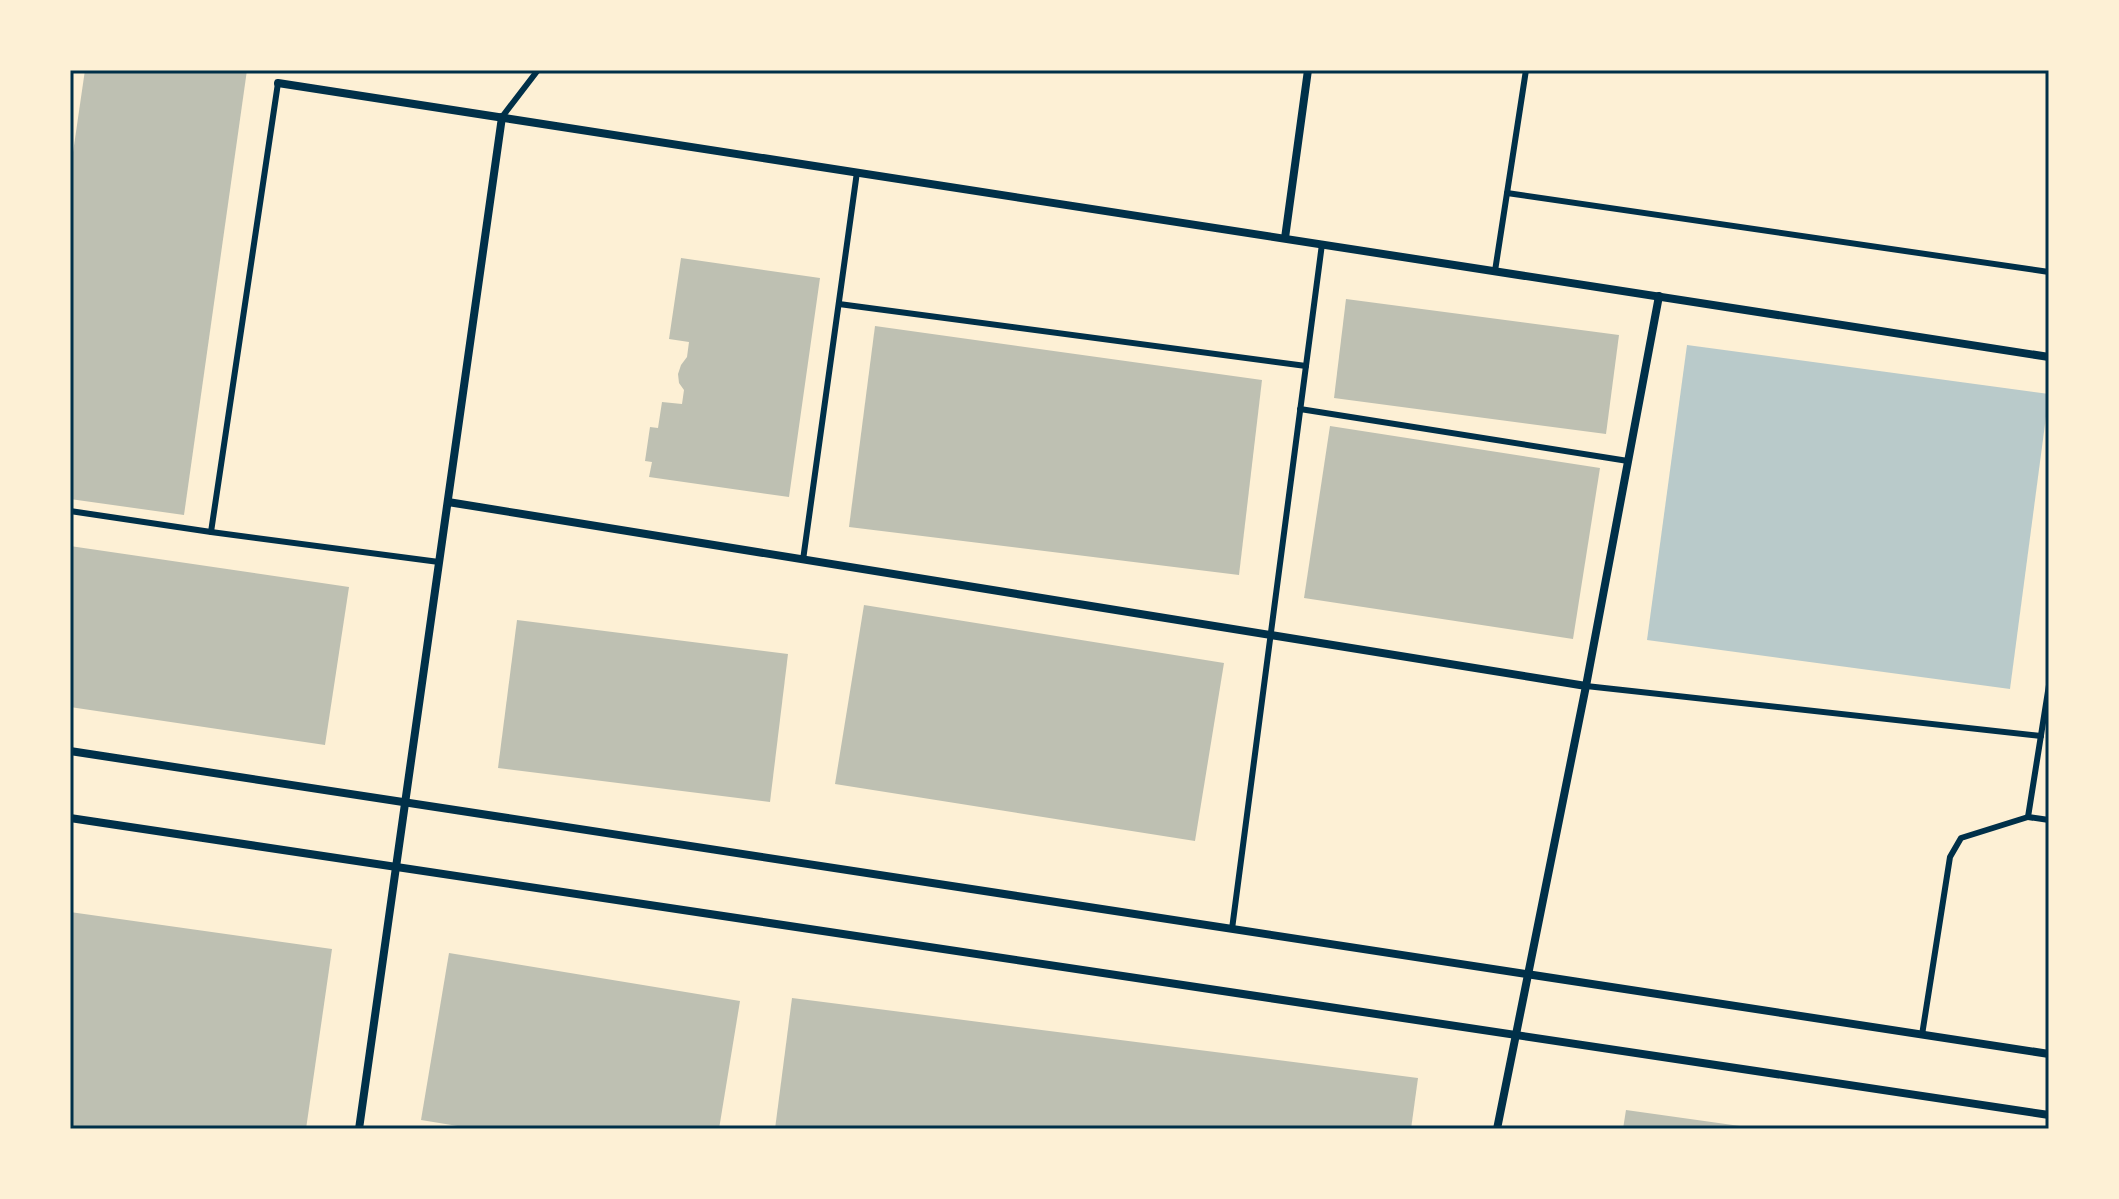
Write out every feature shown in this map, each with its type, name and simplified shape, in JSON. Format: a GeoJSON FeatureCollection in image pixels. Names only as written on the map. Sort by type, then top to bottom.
{"type":"FeatureCollection","features":[{"type":"Feature","properties":{"kind":"street"},"geometry":{"type":"LineString","coordinates":[[1285,238],[1308,70]]}},
{"type":"Feature","properties":{"kind":"street"},"geometry":{"type":"LineString","coordinates":[[278,83],[2049,357]]}},
{"type":"Feature","properties":{"kind":"street"},"geometry":{"type":"LineString","coordinates":[[359,1129],[502,117]]}},
{"type":"Feature","properties":{"kind":"street"},"geometry":{"type":"LineString","coordinates":[[1497,1129],[1586,686],[1659,296]]}},
{"type":"Feature","properties":{"kind":"street"},"geometry":{"type":"LineString","coordinates":[[448,502],[1586,686]]}},
{"type":"Feature","properties":{"kind":"street"},"geometry":{"type":"LineString","coordinates":[[70,751],[2049,1054]]}},
{"type":"Feature","properties":{"kind":"street"},"geometry":{"type":"LineString","coordinates":[[70,818],[2049,1115]]}},
{"type":"Feature","properties":{"kind":"lane"},"geometry":{"type":"LineString","coordinates":[[502,117],[538,70]]}},
{"type":"Feature","properties":{"kind":"lane"},"geometry":{"type":"LineString","coordinates":[[1495,271],[1526,70]]}},
{"type":"Feature","properties":{"kind":"lane"},"geometry":{"type":"LineString","coordinates":[[211,532],[278,83]]}},
{"type":"Feature","properties":{"kind":"lane"},"geometry":{"type":"LineString","coordinates":[[803,560],[857,172]]}},
{"type":"Feature","properties":{"kind":"lane"},"geometry":{"type":"LineString","coordinates":[[1507,193],[2049,272]]}},
{"type":"Feature","properties":{"kind":"lane"},"geometry":{"type":"LineString","coordinates":[[1232,929],[1322,244]]}},
{"type":"Feature","properties":{"kind":"lane"},"geometry":{"type":"LineString","coordinates":[[839,304],[1306,366]]}},
{"type":"Feature","properties":{"kind":"lane"},"geometry":{"type":"LineString","coordinates":[[1300,409],[1628,461]]}},
{"type":"Feature","properties":{"kind":"lane"},"geometry":{"type":"LineString","coordinates":[[70,511],[439,562]]}},
{"type":"Feature","properties":{"kind":"lane"},"geometry":{"type":"LineString","coordinates":[[2028,817],[2049,685]]}},
{"type":"Feature","properties":{"kind":"lane"},"geometry":{"type":"LineString","coordinates":[[1586,686],[2041,736]]}},
{"type":"Feature","properties":{"kind":"lane"},"geometry":{"type":"LineString","coordinates":[[1922,1035],[1950,857],[1961,838],[2028,817],[2049,820]]}},
{"type":"Feature","properties":{"kind":"shaded area"},"geometry":{"type":"Polygon","coordinates":[[[1687,345],[2049,394],[2010,689],[1647,640],[1687,345]]]}},
{"type":"Feature","properties":{"kind":"building"},"geometry":{"type":"Polygon","coordinates":[[[85,70],[247,70],[184,515],[70,499],[70,173],[85,70]]]}},
{"type":"Feature","properties":{"kind":"building"},"geometry":{"type":"Polygon","coordinates":[[[681,258],[820,278],[789,497],[649,477],[652,462],[645,461],[650,427],[658,428],[662,402],[682,404],[684,390],[678,374],[687,357],[689,342],[669,339],[681,258]]]}},
{"type":"Feature","properties":{"kind":"building"},"geometry":{"type":"Polygon","coordinates":[[[1346,299],[1619,335],[1606,434],[1334,398],[1346,299]]]}},
{"type":"Feature","properties":{"kind":"building"},"geometry":{"type":"Polygon","coordinates":[[[875,326],[1262,380],[1239,575],[849,527],[875,326]]]}},
{"type":"Feature","properties":{"kind":"building"},"geometry":{"type":"Polygon","coordinates":[[[1330,426],[1600,468],[1573,639],[1304,598],[1330,426]]]}},
{"type":"Feature","properties":{"kind":"building"},"geometry":{"type":"Polygon","coordinates":[[[70,546],[349,587],[325,745],[70,707],[70,546]]]}},
{"type":"Feature","properties":{"kind":"building"},"geometry":{"type":"Polygon","coordinates":[[[864,605],[1224,663],[1195,841],[835,784],[864,605]]]}},
{"type":"Feature","properties":{"kind":"building"},"geometry":{"type":"Polygon","coordinates":[[[517,620],[788,654],[770,802],[498,768],[517,620]]]}},
{"type":"Feature","properties":{"kind":"building"},"geometry":{"type":"Polygon","coordinates":[[[70,912],[332,949],[306,1129],[70,1129],[70,912]]]}},
{"type":"Feature","properties":{"kind":"building"},"geometry":{"type":"Polygon","coordinates":[[[449,953],[740,1001],[719,1129],[476,1129],[421,1120],[449,953]]]}},
{"type":"Feature","properties":{"kind":"building"},"geometry":{"type":"Polygon","coordinates":[[[792,998],[1418,1078],[1411,1129],[775,1129],[792,998]]]}},
{"type":"Feature","properties":{"kind":"building"},"geometry":{"type":"Polygon","coordinates":[[[1626,1110],[1747,1127],[1747,1129],[1623,1129],[1626,1110]]]}}]}
